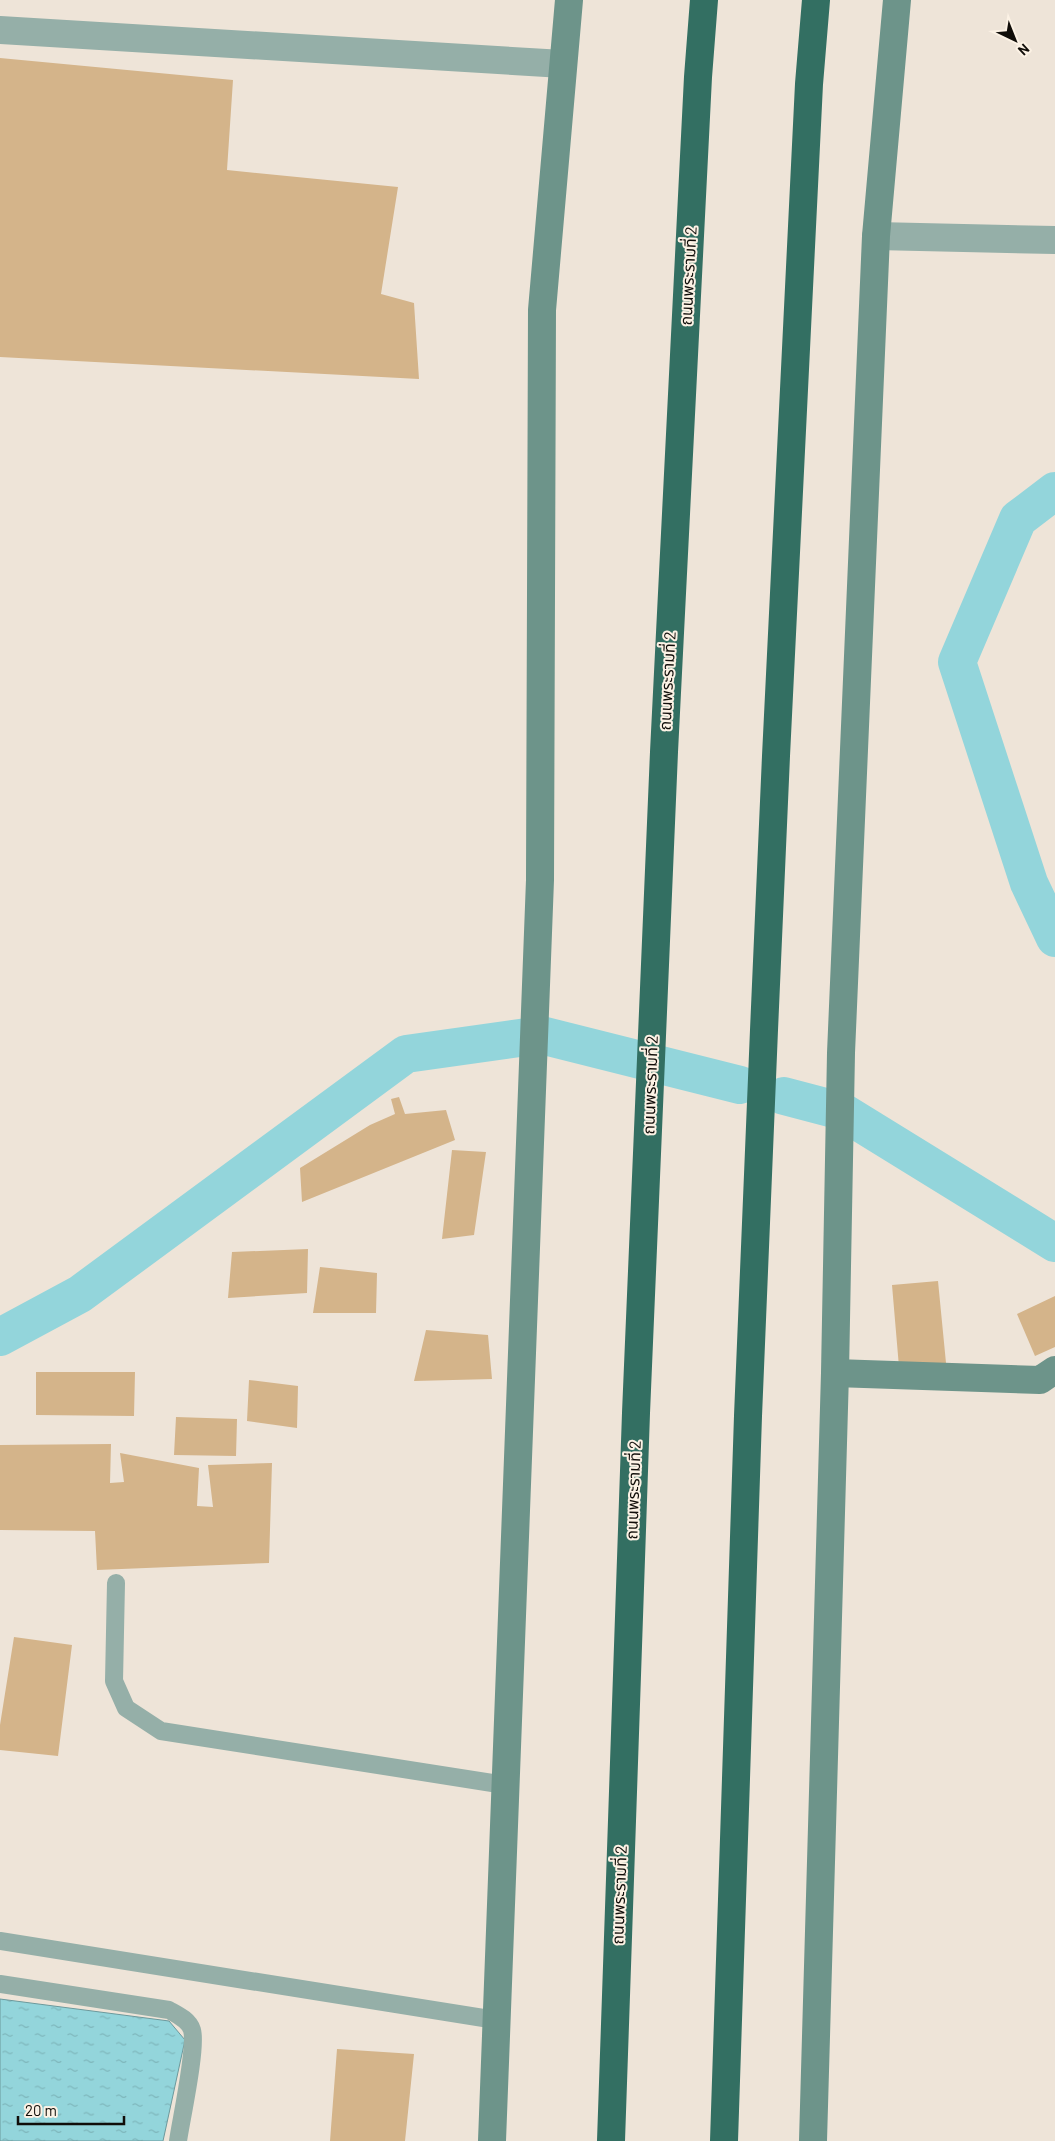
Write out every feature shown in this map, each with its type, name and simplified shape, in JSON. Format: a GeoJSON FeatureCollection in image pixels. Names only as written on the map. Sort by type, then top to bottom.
{"type":"FeatureCollection","features":[{"type":"Feature","properties":{"kind":"highway","name":"ถนนพระรามที่ 2"},"geometry":{"type":"LineString","coordinates":[[611,2141],[647,1148],[698,77],[704,0]]}},
{"type":"Feature","properties":{"kind":"highway"},"geometry":{"type":"LineString","coordinates":[[724,2141],[747,1446],[764,1030],[808,114],[816,0]]}},
{"type":"Feature","properties":{"kind":"main road"},"geometry":{"type":"LineString","coordinates":[[492,2141],[540,880],[542,310],[569,0]]}},
{"type":"Feature","properties":{"kind":"main road"},"geometry":{"type":"LineString","coordinates":[[813,2141],[835,1373],[841,1053],[876,236],[897,0]]}},
{"type":"Feature","properties":{"kind":"main road"},"geometry":{"type":"LineString","coordinates":[[835,1373],[1040,1380],[1055,1370]]}},
{"type":"Feature","properties":{"kind":"street"},"geometry":{"type":"LineString","coordinates":[[0,30],[563,64]]}},
{"type":"Feature","properties":{"kind":"street"},"geometry":{"type":"LineString","coordinates":[[876,236],[1055,240]]}},
{"type":"Feature","properties":{"kind":"lane"},"geometry":{"type":"LineString","coordinates":[[116,1583],[114,1681],[126,1708],[161,1731],[505,1785]]}},
{"type":"Feature","properties":{"kind":"lane"},"geometry":{"type":"LineString","coordinates":[[0,1941],[496,2020]]}},
{"type":"Feature","properties":{"kind":"lane"},"geometry":{"type":"LineString","coordinates":[[0,1984],[169,2010],[184,2018],[192,2030],[193,2049],[178,2141]]}},
{"type":"Feature","properties":{"kind":"water"},"geometry":{"type":"Polygon","coordinates":[[[0,1999],[169,2021],[185,2040],[163,2141],[0,2141],[0,1999]]]}},
{"type":"Feature","properties":{"kind":"building"},"geometry":{"type":"Polygon","coordinates":[[[0,58],[233,80],[227,170],[398,187],[381,294],[414,303],[419,379],[0,357],[0,58]]]}},
{"type":"Feature","properties":{"kind":"building"},"geometry":{"type":"Polygon","coordinates":[[[399,1097],[405,1114],[446,1110],[455,1140],[302,1202],[300,1168],[370,1125],[395,1114],[391,1099],[399,1097]]]}},
{"type":"Feature","properties":{"kind":"building"},"geometry":{"type":"Polygon","coordinates":[[[452,1150],[486,1152],[474,1235],[442,1239],[452,1150]]]}},
{"type":"Feature","properties":{"kind":"building"},"geometry":{"type":"Polygon","coordinates":[[[308,1249],[307,1293],[228,1298],[232,1252],[308,1249]]]}},
{"type":"Feature","properties":{"kind":"building"},"geometry":{"type":"Polygon","coordinates":[[[320,1267],[377,1273],[376,1313],[313,1313],[320,1267]]]}},
{"type":"Feature","properties":{"kind":"building"},"geometry":{"type":"Polygon","coordinates":[[[938,1281],[946,1363],[899,1367],[892,1285],[938,1281]]]}},
{"type":"Feature","properties":{"kind":"building"},"geometry":{"type":"Polygon","coordinates":[[[1055,1296],[1055,1347],[1035,1356],[1017,1314],[1055,1296]]]}},
{"type":"Feature","properties":{"kind":"building"},"geometry":{"type":"Polygon","coordinates":[[[426,1330],[488,1335],[492,1379],[414,1381],[426,1330]]]}},
{"type":"Feature","properties":{"kind":"building"},"geometry":{"type":"Polygon","coordinates":[[[36,1372],[135,1372],[134,1416],[36,1415],[36,1372]]]}},
{"type":"Feature","properties":{"kind":"building"},"geometry":{"type":"Polygon","coordinates":[[[249,1380],[298,1386],[297,1428],[247,1421],[249,1380]]]}},
{"type":"Feature","properties":{"kind":"building"},"geometry":{"type":"Polygon","coordinates":[[[176,1417],[237,1419],[236,1456],[174,1455],[176,1417]]]}},
{"type":"Feature","properties":{"kind":"building"},"geometry":{"type":"Polygon","coordinates":[[[111,1444],[110,1483],[124,1482],[120,1453],[199,1468],[197,1506],[213,1507],[208,1465],[272,1463],[269,1563],[97,1570],[95,1531],[0,1530],[0,1445],[111,1444]]]}},
{"type":"Feature","properties":{"kind":"building"},"geometry":{"type":"Polygon","coordinates":[[[14,1637],[72,1645],[58,1756],[0,1750],[0,1725],[14,1637]]]}},
{"type":"Feature","properties":{"kind":"building"},"geometry":{"type":"Polygon","coordinates":[[[337,2049],[414,2054],[405,2141],[330,2141],[337,2049]]]}},
{"type":"Feature","properties":{"kind":"waterway"},"geometry":{"type":"LineString","coordinates":[[1055,491],[1018,519],[957,662],[1029,883],[1055,938]]}},
{"type":"Feature","properties":{"kind":"waterway"},"geometry":{"type":"LineString","coordinates":[[0,1337],[80,1294],[406,1054],[541,1035],[740,1085]]}},
{"type":"Feature","properties":{"kind":"waterway"},"geometry":{"type":"LineString","coordinates":[[784,1096],[841,1111],[1055,1243]]}}]}
